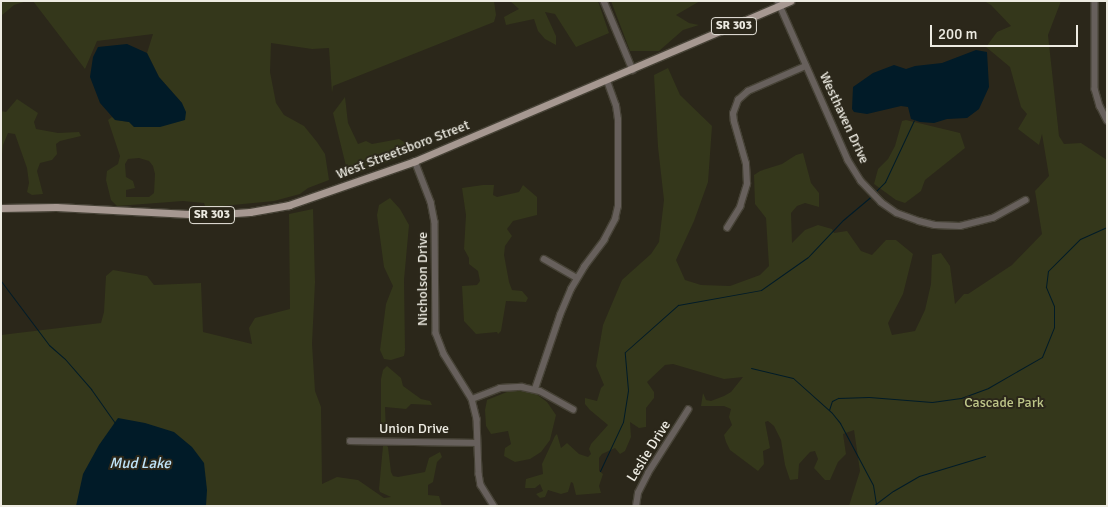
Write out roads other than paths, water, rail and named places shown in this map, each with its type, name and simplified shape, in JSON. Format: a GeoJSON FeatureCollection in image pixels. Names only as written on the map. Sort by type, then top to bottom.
{"type":"FeatureCollection","features":[{"type":"Feature","properties":{"kind":"main road","name":"West Streetsboro Street"},"geometry":{"type":"LineString","coordinates":[[1,208],[56,207],[200,215],[250,212],[289,205],[326,194],[415,161],[633,70],[790,1]]}},
{"type":"Feature","properties":{"kind":"street"},"geometry":{"type":"LineString","coordinates":[[604,1],[633,70]]}},
{"type":"Feature","properties":{"kind":"street"},"geometry":{"type":"LineString","coordinates":[[1094,1],[1095,89],[1107,120]]}},
{"type":"Feature","properties":{"kind":"street","name":"Westhaven Drive"},"geometry":{"type":"LineString","coordinates":[[780,4],[806,66],[855,172],[868,189],[889,207],[928,224],[960,226],[993,218],[1025,200]]}},
{"type":"Feature","properties":{"kind":"street"},"geometry":{"type":"LineString","coordinates":[[727,228],[740,207],[747,184],[746,164],[734,122],[735,106],[742,95],[748,91],[806,66]]}},
{"type":"Feature","properties":{"kind":"street"},"geometry":{"type":"LineString","coordinates":[[536,389],[560,315],[577,278],[611,228],[618,206],[618,120],[616,106],[607,81]]}},
{"type":"Feature","properties":{"kind":"street","name":"Nicholson Drive"},"geometry":{"type":"LineString","coordinates":[[415,161],[431,202],[436,222],[436,333],[444,354],[472,399],[477,419],[477,465],[481,485],[494,506]]}},
{"type":"Feature","properties":{"kind":"street"},"geometry":{"type":"LineString","coordinates":[[544,259],[577,278]]}},
{"type":"Feature","properties":{"kind":"street"},"geometry":{"type":"LineString","coordinates":[[472,399],[500,388],[512,386],[536,389],[573,409]]}},
{"type":"Feature","properties":{"kind":"street","name":"Leslie Drive"},"geometry":{"type":"LineString","coordinates":[[636,506],[638,494],[648,473],[688,410]]}},
{"type":"Feature","properties":{"kind":"street","name":"Union Drive"},"geometry":{"type":"LineString","coordinates":[[350,441],[478,442]]}},
{"type":"Feature","properties":{"kind":"water"},"geometry":{"type":"Polygon","coordinates":[[[127,44],[147,53],[159,77],[182,103],[186,112],[185,120],[160,127],[134,127],[129,122],[115,120],[100,103],[90,77],[93,57],[98,47],[127,44]]]}},
{"type":"Feature","properties":{"kind":"water"},"geometry":{"type":"Polygon","coordinates":[[[976,50],[987,52],[989,87],[979,109],[967,118],[947,119],[934,123],[920,122],[911,119],[908,107],[901,106],[867,114],[854,112],[852,109],[853,87],[873,73],[894,65],[906,69],[942,63],[976,50]]]}},
{"type":"Feature","properties":{"kind":"water","name":"Mud Lake"},"geometry":{"type":"Polygon","coordinates":[[[118,418],[145,423],[174,432],[192,447],[204,463],[207,490],[206,506],[76,506],[83,474],[99,445],[118,418]]]}},
{"type":"Feature","properties":{"kind":"waterway"},"geometry":{"type":"LineString","coordinates":[[876,191],[885,182],[914,120]]}},
{"type":"Feature","properties":{"kind":"waterway"},"geometry":{"type":"LineString","coordinates":[[600,471],[623,422],[628,390],[625,352],[678,305],[761,290],[808,257],[843,220],[870,197]]}},
{"type":"Feature","properties":{"kind":"waterway"},"geometry":{"type":"LineString","coordinates":[[829,410],[832,401],[838,398],[869,397],[932,402],[961,398],[988,388],[1042,357],[1054,327],[1054,306],[1046,287],[1048,271],[1080,239],[1107,227]]}},
{"type":"Feature","properties":{"kind":"waterway"},"geometry":{"type":"LineString","coordinates":[[1,281],[49,345],[65,359],[91,389],[115,423]]}},
{"type":"Feature","properties":{"kind":"waterway"},"geometry":{"type":"LineString","coordinates":[[751,368],[793,378],[832,413],[840,423],[873,485],[876,504]]}},
{"type":"Feature","properties":{"kind":"waterway"},"geometry":{"type":"LineString","coordinates":[[873,506],[893,491],[919,476],[985,456]]}},
{"type":"Feature","properties":{"kind":"park label","name":"Cascade Park"},"geometry":{"type":"Point","coordinates":[1004,403]}}]}
